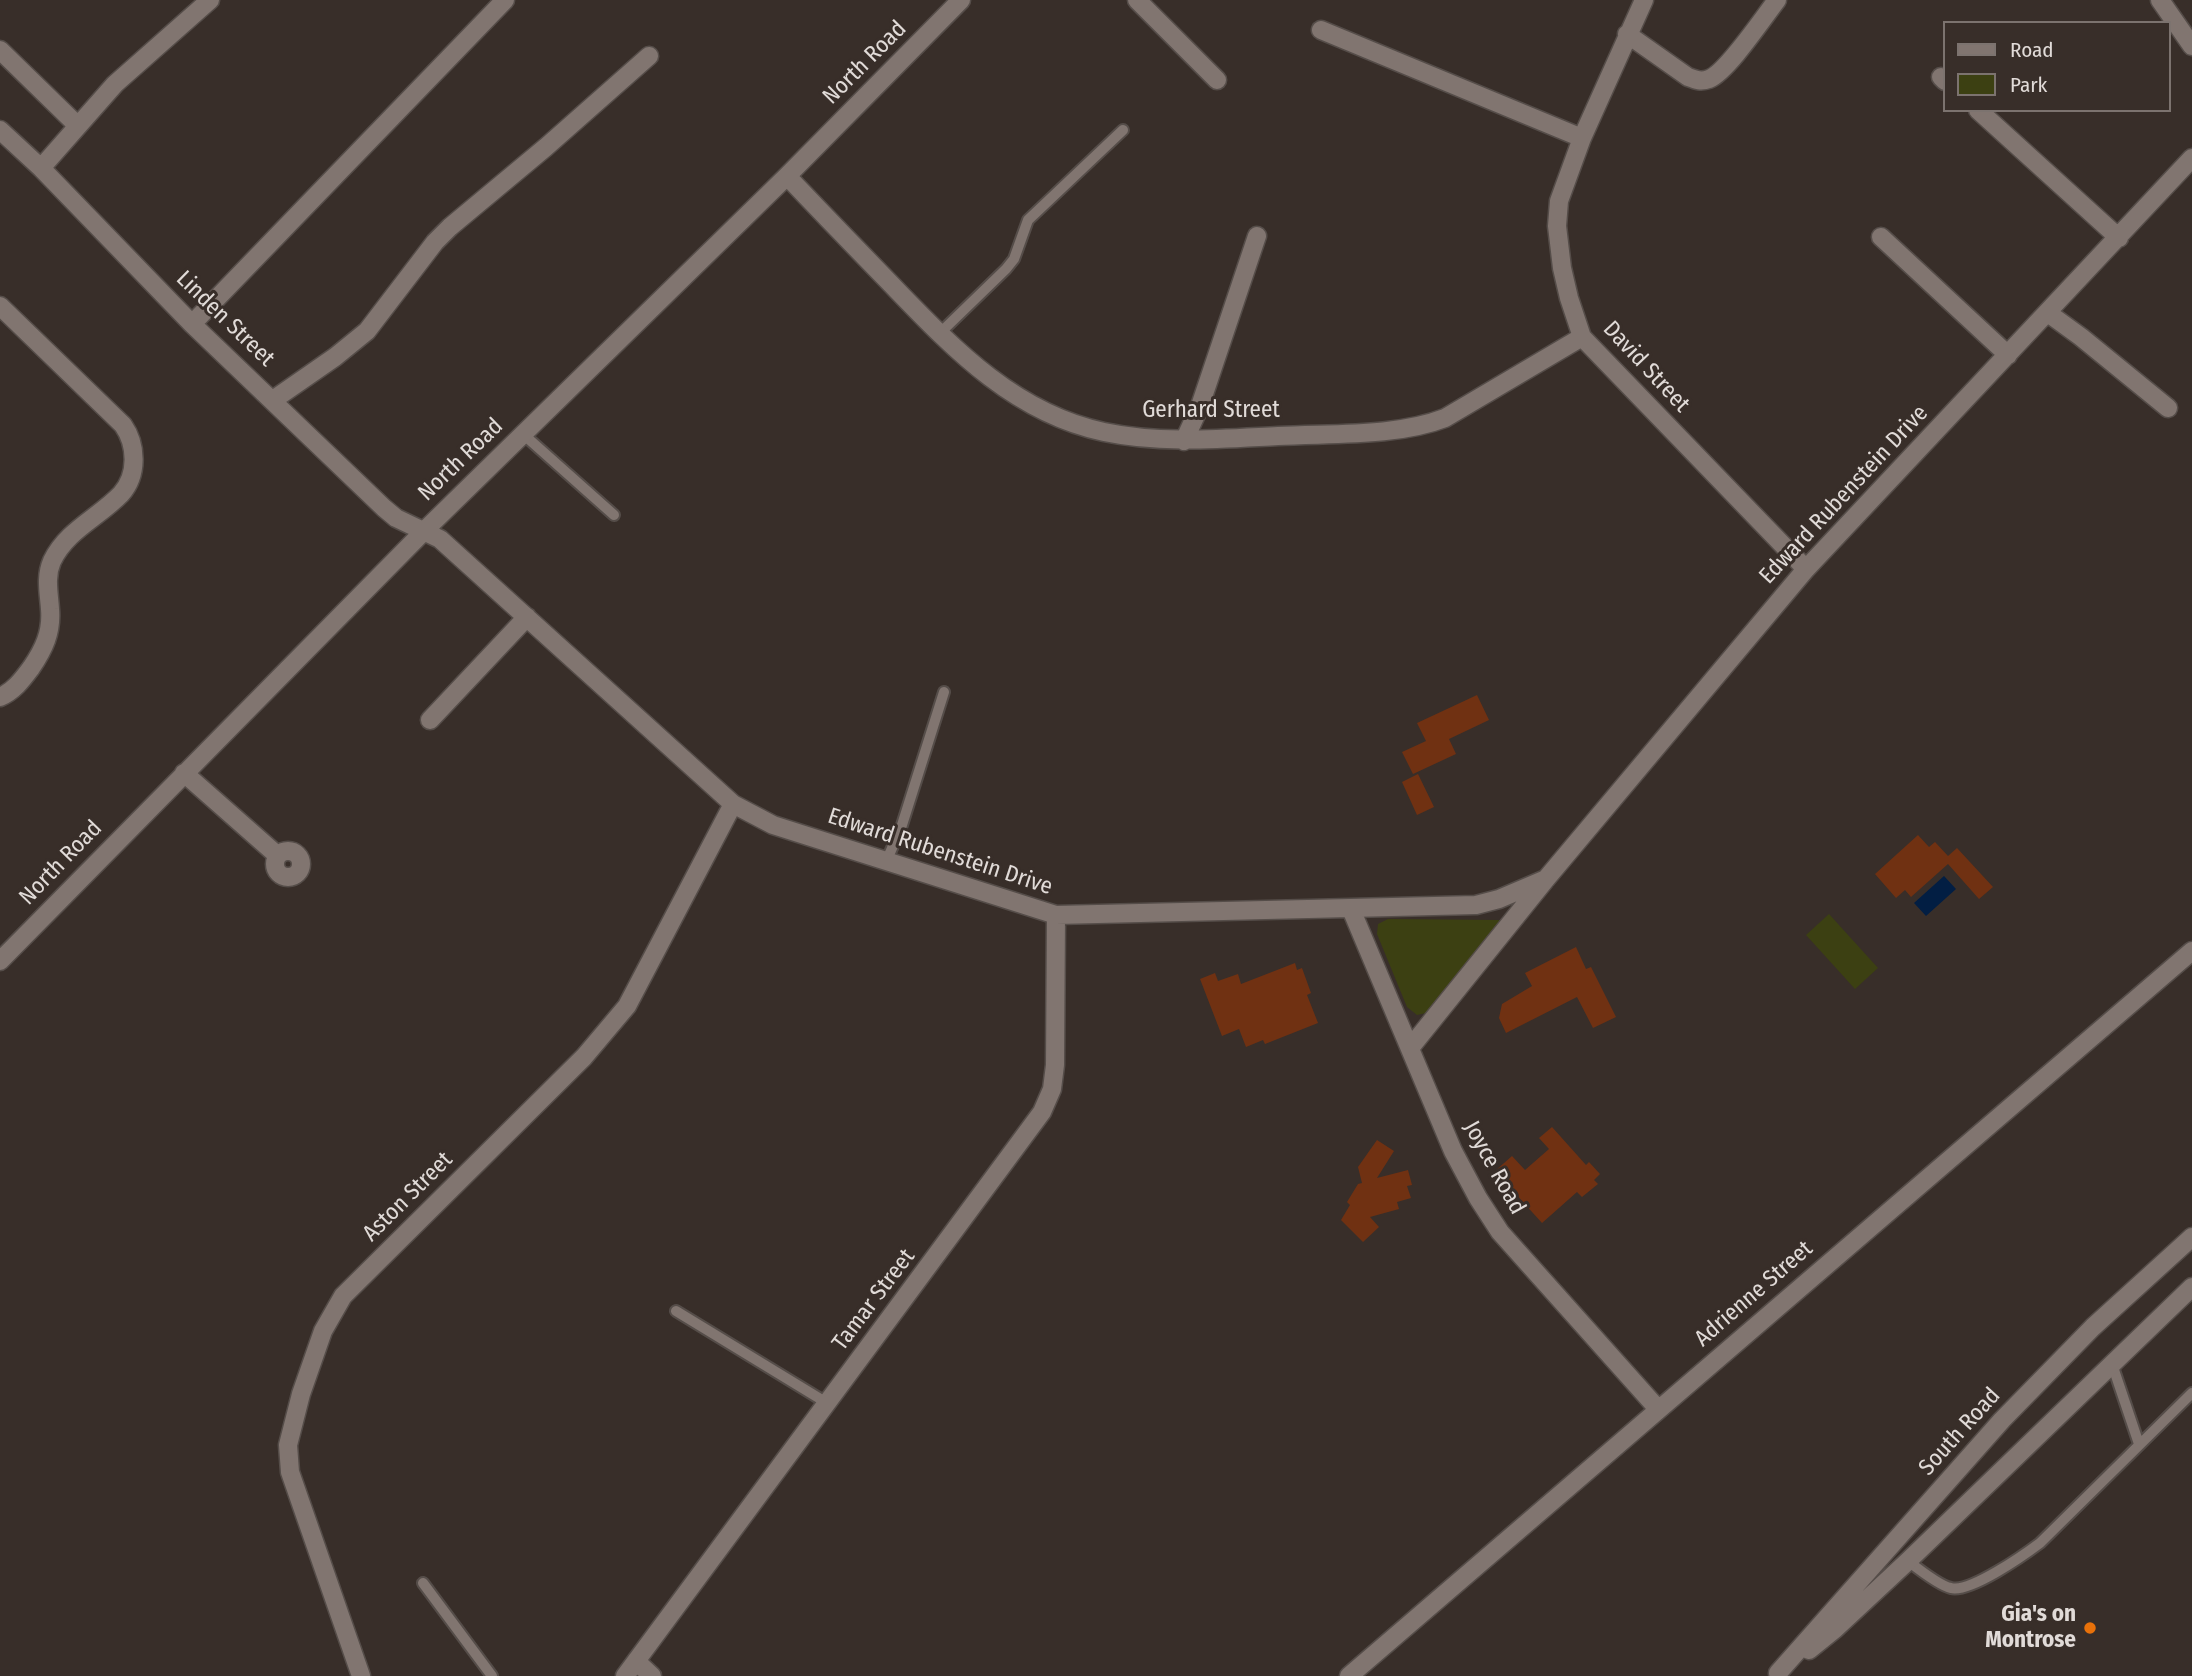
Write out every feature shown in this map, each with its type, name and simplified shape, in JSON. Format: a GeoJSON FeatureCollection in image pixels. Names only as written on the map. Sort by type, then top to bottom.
{"type":"FeatureCollection","features":[{"type":"Feature","properties":{"kind":"street"},"geometry":{"type":"LineString","coordinates":[[41,168],[115,84],[210,0]]}},
{"type":"Feature","properties":{"kind":"street"},"geometry":{"type":"LineString","coordinates":[[192,324],[505,0]]}},
{"type":"Feature","properties":{"kind":"street","name":"North Road"},"geometry":{"type":"LineString","coordinates":[[0,961],[425,530],[787,176],[961,0]]}},
{"type":"Feature","properties":{"kind":"street"},"geometry":{"type":"LineString","coordinates":[[1137,0],[1217,80]]}},
{"type":"Feature","properties":{"kind":"street","name":"David Street"},"geometry":{"type":"LineString","coordinates":[[1644,0],[1582,138],[1559,201],[1557,226],[1569,298],[1582,337],[1806,569]]}},
{"type":"Feature","properties":{"kind":"street"},"geometry":{"type":"LineString","coordinates":[[1627,34],[1688,77],[1699,81],[1711,79],[1723,69],[1777,0]]}},
{"type":"Feature","properties":{"kind":"street"},"geometry":{"type":"LineString","coordinates":[[2160,0],[2192,46]]}},
{"type":"Feature","properties":{"kind":"street"},"geometry":{"type":"LineString","coordinates":[[1321,30],[1582,138]]}},
{"type":"Feature","properties":{"kind":"street"},"geometry":{"type":"LineString","coordinates":[[0,50],[77,125]]}},
{"type":"Feature","properties":{"kind":"street"},"geometry":{"type":"LineString","coordinates":[[273,400],[367,331],[435,242],[450,227],[546,148],[649,57]]}},
{"type":"Feature","properties":{"kind":"street"},"geometry":{"type":"LineString","coordinates":[[1980,112],[2119,238]]}},
{"type":"Feature","properties":{"kind":"street","name":"Linden Street"},"geometry":{"type":"LineString","coordinates":[[0,130],[41,168],[192,324],[384,508],[396,518],[425,530]]}},
{"type":"Feature","properties":{"kind":"street","name":"Edward Rubenstein Drive"},"geometry":{"type":"LineString","coordinates":[[1410,1048],[1546,879],[1806,569],[2192,158]]}},
{"type":"Feature","properties":{"kind":"street","name":"Gerhard Street"},"geometry":{"type":"LineString","coordinates":[[787,176],[939,334],[992,381],[1022,400],[1101,431],[1138,438],[1184,441],[1371,431],[1428,425],[1445,418],[1582,337]]}},
{"type":"Feature","properties":{"kind":"street"},"geometry":{"type":"LineString","coordinates":[[1184,441],[1200,406],[1257,236]]}},
{"type":"Feature","properties":{"kind":"street"},"geometry":{"type":"LineString","coordinates":[[1881,237],[2008,355]]}},
{"type":"Feature","properties":{"kind":"street"},"geometry":{"type":"LineString","coordinates":[[0,306],[123,425],[132,441],[134,452],[132,472],[122,493],[73,533],[52,561],[47,584],[50,633],[43,650],[21,682],[10,692],[0,696]]}},
{"type":"Feature","properties":{"kind":"street"},"geometry":{"type":"LineString","coordinates":[[2048,313],[2168,408]]}},
{"type":"Feature","properties":{"kind":"street","name":"Edward Rubenstein Drive"},"geometry":{"type":"LineString","coordinates":[[425,530],[440,539],[733,804],[773,825],[1056,915],[1476,905],[1499,899],[1546,879]]}},
{"type":"Feature","properties":{"kind":"street"},"geometry":{"type":"LineString","coordinates":[[430,720],[527,617]]}},
{"type":"Feature","properties":{"kind":"street"},"geometry":{"type":"LineString","coordinates":[[184,773],[277,856]]}},
{"type":"Feature","properties":{"kind":"street","name":"Aston Street"},"geometry":{"type":"LineString","coordinates":[[362,1676],[290,1472],[289,1445],[298,1407],[323,1331],[343,1296],[611,1027],[627,1006],[733,804]]}},
{"type":"Feature","properties":{"kind":"street","name":"Joyce Road"},"geometry":{"type":"LineString","coordinates":[[1350,909],[1453,1151],[1478,1198],[1500,1232],[1658,1409]]}},
{"type":"Feature","properties":{"kind":"street","name":"Tamar Street"},"geometry":{"type":"LineString","coordinates":[[625,1676],[1042,1112],[1052,1089],[1055,1065],[1056,915]]}},
{"type":"Feature","properties":{"kind":"street","name":"Adrienne Street"},"geometry":{"type":"LineString","coordinates":[[1349,1676],[2192,951]]}},
{"type":"Feature","properties":{"kind":"street","name":"South Road"},"geometry":{"type":"LineString","coordinates":[[1777,1675],[2002,1419],[2093,1327],[2192,1237]]}},
{"type":"Feature","properties":{"kind":"street","name":"South Road"},"geometry":{"type":"LineString","coordinates":[[1777,1675],[1835,1629],[1908,1562],[2192,1288]]}},
{"type":"Feature","properties":{"kind":"street"},"geometry":{"type":"LineString","coordinates":[[636,1661],[652,1676]]}},
{"type":"Feature","properties":{"kind":"lane"},"geometry":{"type":"LineString","coordinates":[[939,334],[1014,259],[1028,220],[1123,130]]}},
{"type":"Feature","properties":{"kind":"lane"},"geometry":{"type":"LineString","coordinates":[[523,435],[614,515]]}},
{"type":"Feature","properties":{"kind":"lane"},"geometry":{"type":"LineString","coordinates":[[886,862],[902,825],[944,692]]}},
{"type":"Feature","properties":{"kind":"lane"},"geometry":{"type":"LineString","coordinates":[[676,1311],[827,1404]]}},
{"type":"Feature","properties":{"kind":"lane"},"geometry":{"type":"LineString","coordinates":[[2112,1364],[2139,1444]]}},
{"type":"Feature","properties":{"kind":"lane"},"geometry":{"type":"LineString","coordinates":[[1908,1562],[1951,1588],[1964,1587],[2040,1544],[2192,1393]]}},
{"type":"Feature","properties":{"kind":"lane"},"geometry":{"type":"LineString","coordinates":[[423,1583],[492,1676]]}},
{"type":"Feature","properties":{"kind":"green space"},"geometry":{"type":"Polygon","coordinates":[[[1829,914],[1878,968],[1855,989],[1806,935],[1829,914]]]}},
{"type":"Feature","properties":{"kind":"green space"},"geometry":{"type":"Polygon","coordinates":[[[1388,919],[1499,920],[1501,923],[1429,1010],[1417,1015],[1407,1007],[1377,934],[1378,924],[1388,919]]]}},
{"type":"Feature","properties":{"kind":"water"},"geometry":{"type":"Polygon","coordinates":[[[1944,876],[1956,889],[1926,916],[1914,903],[1944,876]]]}},
{"type":"Feature","properties":{"kind":"building"},"geometry":{"type":"Polygon","coordinates":[[[1477,695],[1489,720],[1449,739],[1456,754],[1413,774],[1402,752],[1426,741],[1417,723],[1477,695]]]}},
{"type":"Feature","properties":{"kind":"building"},"geometry":{"type":"Polygon","coordinates":[[[1418,774],[1434,807],[1417,815],[1402,782],[1418,774]]]}},
{"type":"Feature","properties":{"kind":"building"},"geometry":{"type":"Polygon","coordinates":[[[1918,835],[1929,847],[1935,842],[1948,856],[1957,848],[1993,887],[1979,899],[1948,864],[1911,897],[1905,890],[1896,898],[1875,874],[1918,835]]]}},
{"type":"Feature","properties":{"kind":"building"},"geometry":{"type":"Polygon","coordinates":[[[1576,947],[1586,969],[1591,967],[1616,1017],[1593,1028],[1577,997],[1506,1033],[1499,1018],[1502,1004],[1532,986],[1525,973],[1576,947]]]}},
{"type":"Feature","properties":{"kind":"building"},"geometry":{"type":"Polygon","coordinates":[[[1295,963],[1297,970],[1302,968],[1311,993],[1307,995],[1318,1023],[1265,1044],[1263,1040],[1246,1047],[1239,1029],[1222,1036],[1200,979],[1215,973],[1218,981],[1238,974],[1241,984],[1295,963]]]}},
{"type":"Feature","properties":{"kind":"building"},"geometry":{"type":"Polygon","coordinates":[[[1552,1127],[1586,1165],[1589,1162],[1600,1174],[1594,1180],[1598,1184],[1582,1197],[1577,1192],[1542,1223],[1495,1171],[1512,1156],[1525,1170],[1549,1149],[1539,1138],[1552,1127]]]}},
{"type":"Feature","properties":{"kind":"building"},"geometry":{"type":"Polygon","coordinates":[[[1377,1140],[1394,1151],[1377,1178],[1408,1170],[1412,1185],[1407,1186],[1411,1198],[1397,1202],[1399,1209],[1370,1217],[1379,1227],[1363,1242],[1341,1220],[1350,1205],[1347,1202],[1358,1184],[1362,1183],[1358,1167],[1377,1140]]]}},
{"type":"Feature","properties":{"kind":"place","name":"Gia's on Montrose"},"geometry":{"type":"Point","coordinates":[2090,1628]}}]}
